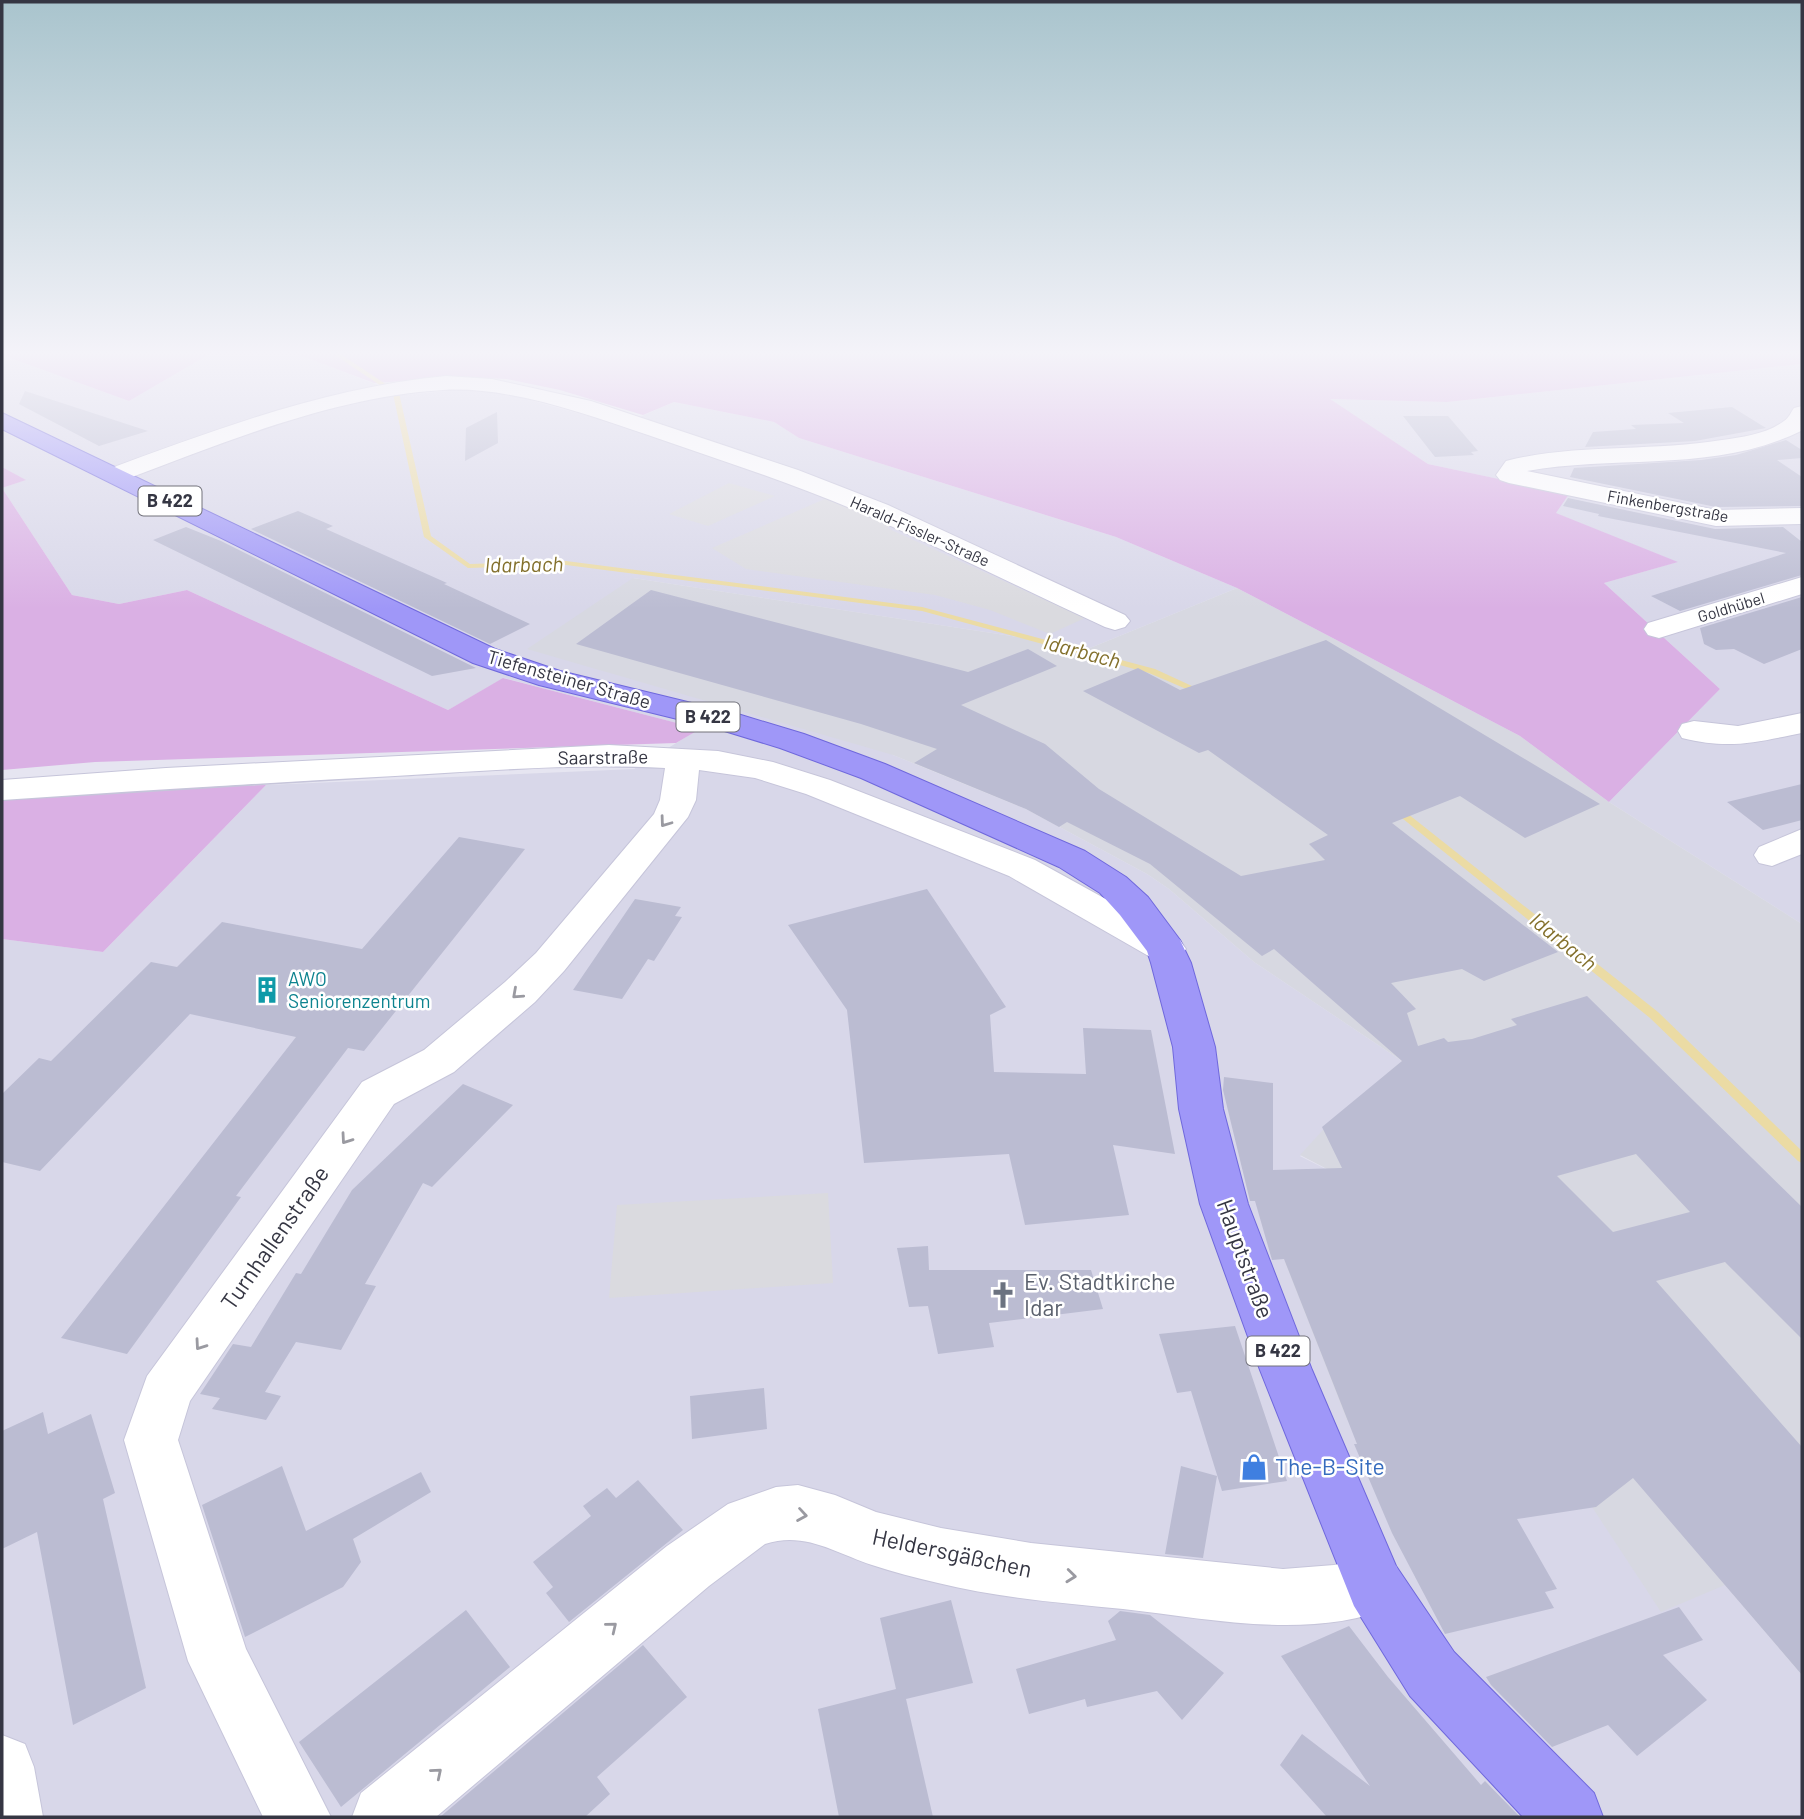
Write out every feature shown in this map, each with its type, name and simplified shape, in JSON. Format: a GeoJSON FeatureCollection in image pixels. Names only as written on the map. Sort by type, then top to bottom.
{"type":"FeatureCollection","features":[{"type":"Feature","properties":{"kind":"main road","name":"Tiefensteiner Straße"},"geometry":{"type":"LineString","coordinates":[[43,440],[484,656],[512,667],[729,722],[792,741],[940,799],[1072,859],[1101,876],[1134,906],[1166,949]]}},
{"type":"Feature","properties":{"kind":"main road","name":"Hauptstraße"},"geometry":{"type":"LineString","coordinates":[[1166,949],[1191,1035],[1201,1109],[1224,1203],[1286,1370],[1375,1586],[1432,1674],[1514,1762],[1570,1817]]}},
{"type":"Feature","properties":{"kind":"street","name":"Harald-Fissler-Straße"},"geometry":{"type":"LineString","coordinates":[[115,475],[210,440]]}},
{"type":"Feature","properties":{"kind":"street","name":"Harald-Fissler-Straße"},"geometry":{"type":"LineString","coordinates":[[684,440],[789,475],[879,512],[1115,621]]}},
{"type":"Feature","properties":{"kind":"street","name":"Finkenbergstraße"},"geometry":{"type":"LineString","coordinates":[[1755,440],[1723,448],[1544,461],[1515,466],[1509,475],[1716,518],[1802,516]]}},
{"type":"Feature","properties":{"kind":"street","name":"Goldhübel"},"geometry":{"type":"LineString","coordinates":[[1659,629],[1802,585]]}},
{"type":"Feature","properties":{"kind":"street"},"geometry":{"type":"LineString","coordinates":[[1694,732],[1738,736],[1802,723]]}},
{"type":"Feature","properties":{"kind":"street","name":"Saarstraße"},"geometry":{"type":"LineString","coordinates":[[2,790],[412,763],[609,755],[684,758],[761,769],[923,827],[1050,882],[1166,949]]}},
{"type":"Feature","properties":{"kind":"street","name":"Turnhallenstraße"},"geometry":{"type":"LineString","coordinates":[[298,1817],[219,1661],[151,1440],[166,1392],[378,1093],[439,1061],[520,992],[550,962],[670,817],[678,800],[684,758]]}},
{"type":"Feature","properties":{"kind":"street","name":"Heldersgäßchen"},"geometry":{"type":"LineString","coordinates":[[385,1817],[688,1566],[748,1523],[776,1514],[798,1513],[835,1522],[872,1538],[941,1556],[1031,1571],[1283,1598],[1334,1594],[1375,1586]]}},
{"type":"Feature","properties":{"kind":"street"},"geometry":{"type":"LineString","coordinates":[[2,1767],[10,1817]]}},
{"type":"Feature","properties":{"kind":"shaded area"},"geometry":{"type":"Polygon","coordinates":[[[2,440],[805,440],[1116,537],[1237,588],[1090,648],[633,578],[893,755],[1026,809],[1147,874],[1169,889],[1254,962],[1402,1061],[1300,1156],[1348,1180],[1527,1408],[1725,1585],[1802,1675],[1802,1817],[2,1817],[2,939],[103,952],[266,785],[634,769],[699,729],[504,678],[448,710],[187,590],[119,604],[72,595],[2,488],[25,480],[2,467],[2,440]]]}},
{"type":"Feature","properties":{"kind":"shaded area"},"geometry":{"type":"Polygon","coordinates":[[[805,440],[1392,440],[1428,464],[1569,494],[1556,513],[1678,562],[1604,583],[1720,689],[1609,802],[1520,736],[1237,588],[1116,537],[805,440]]]}},
{"type":"Feature","properties":{"kind":"shaded area"},"geometry":{"type":"Polygon","coordinates":[[[1391,440],[1802,440],[1802,924],[1609,802],[1720,689],[1604,583],[1677,562],[1555,513],[1568,494],[1428,464],[1391,440]]]}},
{"type":"Feature","properties":{"kind":"shaded area"},"geometry":{"type":"Polygon","coordinates":[[[2,467],[26,480],[2,488],[2,467]]]}},
{"type":"Feature","properties":{"kind":"shaded area"},"geometry":{"type":"Polygon","coordinates":[[[729,483],[775,496],[708,526],[669,514],[729,483]]]}},
{"type":"Feature","properties":{"kind":"shaded area"},"geometry":{"type":"Polygon","coordinates":[[[2,488],[72,595],[119,604],[187,590],[448,710],[503,678],[700,729],[676,743],[95,762],[2,770],[2,488]]]}},
{"type":"Feature","properties":{"kind":"shaded area"},"geometry":{"type":"Polygon","coordinates":[[[827,498],[895,525],[887,528],[1085,618],[1050,634],[990,610],[935,595],[746,569],[712,548],[827,498]]]}},
{"type":"Feature","properties":{"kind":"shaded area"},"geometry":{"type":"Polygon","coordinates":[[[633,578],[1090,648],[1237,588],[1520,736],[1609,802],[1802,924],[1802,1675],[1725,1585],[1661,1612],[1527,1408],[1347,1420],[1285,1262],[1324,1261],[1348,1180],[1300,1155],[1333,1119],[1402,1061],[1254,962],[1169,889],[1147,874],[1026,809],[893,755],[527,649],[633,578]]]}},
{"type":"Feature","properties":{"kind":"shaded area"},"geometry":{"type":"Polygon","coordinates":[[[266,785],[103,952],[2,939],[2,795],[52,791],[266,785]]]}},
{"type":"Feature","properties":{"kind":"shaded area"},"geometry":{"type":"Polygon","coordinates":[[[828,1193],[833,1283],[609,1298],[617,1205],[828,1193]]]}},
{"type":"Feature","properties":{"kind":"building"},"geometry":{"type":"Polygon","coordinates":[[[87,440],[119,440],[99,446],[87,440]]]}},
{"type":"Feature","properties":{"kind":"building"},"geometry":{"type":"Polygon","coordinates":[[[466,440],[498,440],[498,443],[465,461],[466,440]]]}},
{"type":"Feature","properties":{"kind":"building"},"geometry":{"type":"Polygon","coordinates":[[[1422,440],[1468,440],[1478,451],[1471,452],[1474,455],[1435,457],[1422,440]]]}},
{"type":"Feature","properties":{"kind":"building"},"geometry":{"type":"Polygon","coordinates":[[[1589,440],[1701,440],[1695,441],[1585,447],[1589,440]]]}},
{"type":"Feature","properties":{"kind":"building"},"geometry":{"type":"Polygon","coordinates":[[[1786,440],[1802,450],[1802,458],[1777,460],[1802,477],[1802,506],[1716,507],[1570,477],[1574,468],[1701,460],[1736,455],[1786,440]]]}},
{"type":"Feature","properties":{"kind":"building"},"geometry":{"type":"Polygon","coordinates":[[[1568,498],[1715,529],[1783,527],[1802,542],[1802,575],[1680,611],[1651,596],[1786,553],[1598,516],[1599,514],[1563,506],[1568,498]]]}},
{"type":"Feature","properties":{"kind":"building"},"geometry":{"type":"Polygon","coordinates":[[[298,511],[333,526],[326,529],[447,583],[444,584],[530,624],[490,644],[251,529],[298,511]]]}},
{"type":"Feature","properties":{"kind":"building"},"geometry":{"type":"Polygon","coordinates":[[[186,527],[221,541],[476,668],[432,676],[153,540],[186,527]]]}},
{"type":"Feature","properties":{"kind":"building"},"geometry":{"type":"Polygon","coordinates":[[[651,590],[968,672],[1028,649],[1057,666],[961,705],[1045,744],[1099,789],[1241,876],[1325,860],[1309,844],[1328,835],[1208,750],[1199,753],[1083,691],[1138,668],[1180,690],[1326,640],[1600,804],[1525,838],[1460,796],[1392,823],[1558,952],[1484,981],[1462,969],[1391,983],[1416,1009],[1407,1013],[1418,1046],[1444,1038],[1448,1042],[1472,1039],[1517,1025],[1511,1019],[1587,996],[1802,1207],[1802,1339],[1725,1262],[1656,1281],[1802,1447],[1802,1675],[1633,1478],[1596,1507],[1517,1519],[1557,1589],[1545,1592],[1554,1608],[1445,1634],[1392,1533],[1354,1444],[1357,1444],[1284,1259],[1272,1260],[1255,1201],[1250,1201],[1223,1090],[1224,1077],[1273,1083],[1273,1170],[1342,1168],[1322,1127],[1402,1061],[1274,949],[1262,956],[1150,864],[1067,822],[1059,827],[1026,809],[914,763],[937,749],[861,724],[576,644],[651,590]],[[1636,1154],[1557,1176],[1613,1232],[1690,1212],[1636,1154]]]}},
{"type":"Feature","properties":{"kind":"building"},"geometry":{"type":"Polygon","coordinates":[[[1802,597],[1802,649],[1764,664],[1734,649],[1716,650],[1704,644],[1700,628],[1802,597]]]}},
{"type":"Feature","properties":{"kind":"building"},"geometry":{"type":"Polygon","coordinates":[[[1802,784],[1802,820],[1763,830],[1727,802],[1802,784]]]}},
{"type":"Feature","properties":{"kind":"building","name":"AWO Seniorenzentrum"},"geometry":{"type":"Polygon","coordinates":[[[459,837],[525,849],[364,1051],[348,1048],[236,1196],[241,1197],[127,1354],[61,1338],[296,1037],[190,1014],[40,1171],[2,1162],[2,1094],[39,1058],[51,1061],[151,962],[177,967],[222,922],[362,949],[459,837]]]}},
{"type":"Feature","properties":{"kind":"building"},"geometry":{"type":"Polygon","coordinates":[[[927,889],[1006,1007],[990,1015],[994,1072],[1086,1074],[1083,1028],[1151,1030],[1175,1154],[1113,1145],[1129,1215],[1025,1225],[1009,1154],[864,1163],[847,1010],[788,925],[927,889]]]}},
{"type":"Feature","properties":{"kind":"building"},"geometry":{"type":"Polygon","coordinates":[[[635,899],[681,907],[675,916],[682,917],[654,961],[648,959],[622,999],[573,990],[635,899]]]}},
{"type":"Feature","properties":{"kind":"building"},"geometry":{"type":"Polygon","coordinates":[[[463,1084],[513,1105],[432,1187],[423,1183],[365,1284],[376,1286],[341,1350],[296,1342],[265,1392],[281,1396],[266,1420],[212,1409],[220,1398],[200,1394],[233,1344],[251,1347],[296,1273],[301,1274],[352,1190],[463,1084]]]}},
{"type":"Feature","properties":{"kind":"building","name":"Ev. Stadtkirche Idar"},"geometry":{"type":"Polygon","coordinates":[[[928,1246],[929,1270],[1091,1270],[1103,1309],[989,1323],[994,1347],[938,1354],[928,1306],[909,1307],[897,1248],[928,1246]]]}},
{"type":"Feature","properties":{"kind":"building"},"geometry":{"type":"Polygon","coordinates":[[[1235,1326],[1287,1481],[1222,1491],[1191,1391],[1177,1393],[1159,1334],[1235,1326]]]}},
{"type":"Feature","properties":{"kind":"building"},"geometry":{"type":"Polygon","coordinates":[[[764,1388],[767,1429],[692,1439],[690,1396],[764,1388]]]}},
{"type":"Feature","properties":{"kind":"building"},"geometry":{"type":"Polygon","coordinates":[[[43,1412],[48,1434],[91,1414],[115,1493],[103,1499],[146,1688],[73,1725],[37,1532],[2,1549],[2,1431],[43,1412]]]}},
{"type":"Feature","properties":{"kind":"building"},"geometry":{"type":"Polygon","coordinates":[[[282,1466],[306,1531],[421,1472],[431,1492],[353,1539],[361,1562],[343,1587],[245,1637],[202,1505],[282,1466]]]}},
{"type":"Feature","properties":{"kind":"building"},"geometry":{"type":"Polygon","coordinates":[[[1181,1466],[1217,1476],[1203,1558],[1165,1554],[1181,1466]]]}},
{"type":"Feature","properties":{"kind":"building"},"geometry":{"type":"Polygon","coordinates":[[[638,1480],[683,1530],[569,1622],[546,1593],[553,1587],[533,1562],[591,1516],[583,1506],[607,1488],[616,1498],[638,1480]]]}},
{"type":"Feature","properties":{"kind":"building"},"geometry":{"type":"Polygon","coordinates":[[[951,1600],[973,1683],[906,1699],[933,1817],[839,1817],[818,1709],[896,1689],[880,1618],[951,1600]]]}},
{"type":"Feature","properties":{"kind":"building"},"geometry":{"type":"Polygon","coordinates":[[[1679,1607],[1703,1640],[1663,1655],[1707,1700],[1637,1756],[1608,1725],[1552,1747],[1486,1677],[1679,1607]]]}},
{"type":"Feature","properties":{"kind":"building"},"geometry":{"type":"Polygon","coordinates":[[[466,1610],[510,1667],[341,1807],[299,1742],[466,1610]]]}},
{"type":"Feature","properties":{"kind":"building"},"geometry":{"type":"Polygon","coordinates":[[[1120,1611],[1150,1615],[1224,1673],[1182,1720],[1157,1691],[1087,1707],[1085,1699],[1029,1714],[1016,1669],[1116,1640],[1108,1621],[1120,1611]]]}},
{"type":"Feature","properties":{"kind":"building"},"geometry":{"type":"Polygon","coordinates":[[[1349,1626],[1388,1677],[1481,1785],[1485,1781],[1520,1817],[1327,1817],[1280,1765],[1302,1734],[1370,1786],[1281,1656],[1349,1626]]]}},
{"type":"Feature","properties":{"kind":"building"},"geometry":{"type":"Polygon","coordinates":[[[643,1645],[687,1697],[597,1777],[610,1794],[585,1817],[440,1817],[643,1645]]]}},
{"type":"Feature","properties":{"kind":"waterway","name":"Idarbach"},"geometry":{"type":"LineString","coordinates":[[406,440],[428,537],[468,566],[566,563],[922,609],[1152,671],[1201,692]]}},
{"type":"Feature","properties":{"kind":"waterway","name":"Idarbach"},"geometry":{"type":"LineString","coordinates":[[1395,808],[1654,1015],[1802,1158]]}},
{"type":"Feature","properties":{"kind":"place","name":"AWO Seniorenzentrum"},"geometry":{"type":"Point","coordinates":[267,990]}},
{"type":"Feature","properties":{"kind":"place","name":"Ev. Stadtkirche Idar"},"geometry":{"type":"Point","coordinates":[1003,1295]}},
{"type":"Feature","properties":{"kind":"place","name":"The-B-Site"},"geometry":{"type":"Point","coordinates":[1254,1467]}}]}
